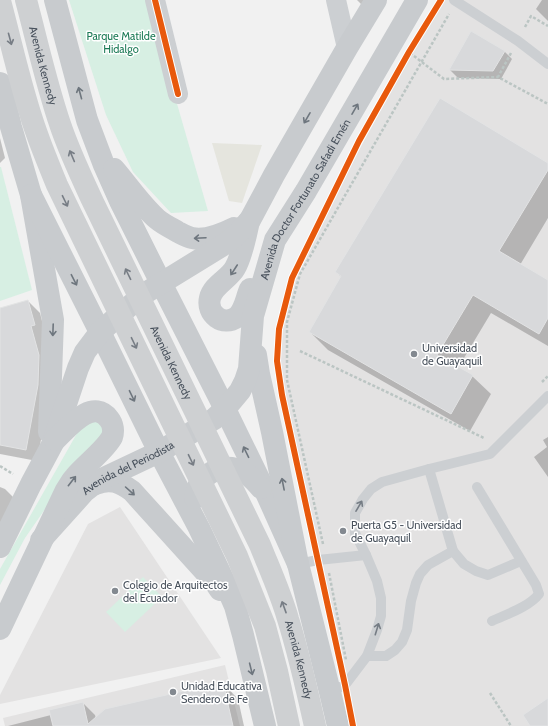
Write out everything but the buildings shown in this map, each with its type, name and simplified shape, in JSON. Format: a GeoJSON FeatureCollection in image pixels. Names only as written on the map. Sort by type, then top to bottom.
{"type":"FeatureCollection","features":[{"type":"Feature","properties":{"kind":"main road","name":"Avenida Kennedy"},"geometry":{"type":"LineString","coordinates":[[26,0],[60,125],[71,153],[260,545],[288,618],[301,665],[315,726]]}},
{"type":"Feature","properties":{"kind":"main road"},"geometry":{"type":"LineString","coordinates":[[55,0],[87,120],[104,165],[120,201],[267,495],[298,564],[338,688],[338,726]]}},
{"type":"Feature","properties":{"kind":"main road"},"geometry":{"type":"LineString","coordinates":[[0,547],[50,448],[78,368],[86,352],[100,332],[126,308],[147,292],[235,236],[253,213],[376,0]]}},
{"type":"Feature","properties":{"kind":"main road","name":"Avenida Doctor Fortunato Safadi Emén"},"geometry":{"type":"LineString","coordinates":[[225,409],[240,391],[249,369],[253,316],[275,240],[306,191],[417,0]]}},
{"type":"Feature","properties":{"kind":"main road"},"geometry":{"type":"LineString","coordinates":[[0,1],[36,133],[60,192],[237,556],[264,626],[277,671],[289,726]]}},
{"type":"Feature","properties":{"kind":"main road"},"geometry":{"type":"LineString","coordinates":[[0,83],[31,195],[53,320],[50,448]]}},
{"type":"Feature","properties":{"kind":"main road"},"geometry":{"type":"LineString","coordinates":[[87,120],[113,167],[157,219],[170,228],[193,238],[203,238],[223,233],[233,228],[253,213]]}},
{"type":"Feature","properties":{"kind":"main road"},"geometry":{"type":"LineString","coordinates":[[31,195],[159,452],[199,528],[224,581],[235,606],[265,726]]}},
{"type":"Feature","properties":{"kind":"main road"},"geometry":{"type":"LineString","coordinates":[[50,233],[70,254],[89,260],[100,258],[110,252],[119,239],[123,218],[120,201]]}},
{"type":"Feature","properties":{"kind":"main road"},"geometry":{"type":"LineString","coordinates":[[253,213],[235,270],[215,289],[210,297],[209,306],[216,318],[223,321],[230,320],[237,317],[242,311],[249,290],[275,240]]}},
{"type":"Feature","properties":{"kind":"main road"},"geometry":{"type":"LineString","coordinates":[[252,336],[298,564]]}},
{"type":"Feature","properties":{"kind":"main road","name":"Avenida del Periodista"},"geometry":{"type":"LineString","coordinates":[[42,540],[85,491],[94,484],[159,452],[214,419],[225,409]]}},
{"type":"Feature","properties":{"kind":"main road"},"geometry":{"type":"LineString","coordinates":[[0,629],[66,490],[74,477],[107,445],[113,432],[112,424],[108,418],[100,412],[90,412],[78,418],[50,448]]}},
{"type":"Feature","properties":{"kind":"main road"},"geometry":{"type":"LineString","coordinates":[[199,528],[194,509],[195,492],[206,475],[217,470],[228,468],[238,470],[254,479],[267,495]]}},
{"type":"Feature","properties":{"kind":"main road"},"geometry":{"type":"LineString","coordinates":[[94,484],[110,481],[126,486],[132,491],[216,584],[231,608],[243,635]]}},
{"type":"Feature","properties":{"kind":"street"},"geometry":{"type":"LineString","coordinates":[[155,0],[178,94]]}},
{"type":"Feature","properties":{"kind":"street"},"geometry":{"type":"LineString","coordinates":[[336,0],[347,48]]}},
{"type":"Feature","properties":{"kind":"lane"},"geometry":{"type":"LineString","coordinates":[[454,0],[518,41],[548,64]]}},
{"type":"Feature","properties":{"kind":"lane"},"geometry":{"type":"LineString","coordinates":[[338,688],[367,656],[377,630],[380,616],[381,598],[366,555],[356,533],[355,513],[363,499],[372,489],[382,482],[490,454],[548,396]]}},
{"type":"Feature","properties":{"kind":"lane"},"geometry":{"type":"LineString","coordinates":[[429,469],[452,550],[464,564],[476,572],[488,575],[521,561]]}},
{"type":"Feature","properties":{"kind":"lane"},"geometry":{"type":"LineString","coordinates":[[477,487],[536,585],[539,594],[529,603],[492,621]]}},
{"type":"Feature","properties":{"kind":"lane"},"geometry":{"type":"LineString","coordinates":[[367,656],[386,656],[395,650],[402,642],[408,630],[411,601],[420,574],[428,565],[452,550]]}},
{"type":"Feature","properties":{"kind":"lane"},"geometry":{"type":"LineString","coordinates":[[298,564],[318,560],[366,555]]}},
{"type":"Feature","properties":{"kind":"path"},"geometry":{"type":"LineString","coordinates":[[323,546],[287,380],[287,322],[300,274],[449,14]]}},
{"type":"Feature","properties":{"kind":"path"},"geometry":{"type":"LineString","coordinates":[[405,59],[413,46]]}},
{"type":"Feature","properties":{"kind":"path"},"geometry":{"type":"LineString","coordinates":[[409,52],[444,79],[498,77]]}},
{"type":"Feature","properties":{"kind":"path"},"geometry":{"type":"LineString","coordinates":[[286,299],[292,278],[302,257]]}},
{"type":"Feature","properties":{"kind":"path"},"geometry":{"type":"LineString","coordinates":[[281,321],[283,314]]}},
{"type":"Feature","properties":{"kind":"path"},"geometry":{"type":"LineString","coordinates":[[300,351],[483,438],[488,433]]}},
{"type":"Feature","properties":{"kind":"path"},"geometry":{"type":"LineString","coordinates":[[537,387],[548,376]]}},
{"type":"Feature","properties":{"kind":"path"},"geometry":{"type":"LineString","coordinates":[[328,569],[347,663]]}},
{"type":"Feature","properties":{"kind":"path"},"geometry":{"type":"LineString","coordinates":[[338,654],[338,688]]}},
{"type":"Feature","properties":{"kind":"path"},"geometry":{"type":"LineString","coordinates":[[490,693],[511,726]]}},
{"type":"Feature","properties":{"kind":"shaded area","name":"Universidad de Guayaquil"},"geometry":{"type":"Polygon","coordinates":[[[443,0],[548,0],[548,726],[356,726],[280,373],[280,336],[285,310],[295,277],[323,216],[413,51],[443,0]]]}},
{"type":"Feature","properties":{"kind":"shaded area"},"geometry":{"type":"Polygon","coordinates":[[[212,143],[262,145],[242,203],[229,201],[212,143]]]}},
{"type":"Feature","properties":{"kind":"shaded area","name":"Colegio de Arquitectos del Ecuador"},"geometry":{"type":"Polygon","coordinates":[[[120,507],[221,658],[0,704],[0,695],[88,524],[120,507]]]}},
{"type":"Feature","properties":{"kind":"shaded area","name":"Unidad Educativa Sendero de Fe"},"geometry":{"type":"Polygon","coordinates":[[[225,665],[240,726],[5,726],[3,718],[225,665]]]}},
{"type":"Feature","properties":{"kind":"green space","name":"Parque Matilde Hidalgo"},"geometry":{"type":"Polygon","coordinates":[[[69,0],[147,0],[208,211],[171,213],[133,172],[106,115],[69,0]]]}},
{"type":"Feature","properties":{"kind":"green space"},"geometry":{"type":"Polygon","coordinates":[[[0,167],[32,290],[0,301],[0,167]]]}},
{"type":"Feature","properties":{"kind":"green space"},"geometry":{"type":"Polygon","coordinates":[[[87,419],[103,424],[103,435],[79,460],[25,538],[0,585],[0,569],[80,428],[87,419]]]}},
{"type":"Feature","properties":{"kind":"green space"},"geometry":{"type":"Polygon","coordinates":[[[143,577],[162,597],[125,632],[106,612],[143,577]]]}},
{"type":"Feature","properties":{"kind":"cycle path"},"geometry":{"type":"LineString","coordinates":[[155,0],[178,94]]}},
{"type":"Feature","properties":{"kind":"cycle path"},"geometry":{"type":"LineString","coordinates":[[353,726],[282,395],[277,361],[279,329],[292,278],[359,141],[409,52],[441,0]]}},
{"type":"Feature","properties":{"kind":"place","name":"Universidad de Guayaquil"},"geometry":{"type":"Point","coordinates":[414,354]}},
{"type":"Feature","properties":{"kind":"place","name":"Puerta G5 - Universidad de Guayaquil"},"geometry":{"type":"Point","coordinates":[343,531]}},
{"type":"Feature","properties":{"kind":"place","name":"Colegio de Arquitectos del Ecuador"},"geometry":{"type":"Point","coordinates":[115,591]}},
{"type":"Feature","properties":{"kind":"place","name":"Unidad Educativa Sendero de Fe"},"geometry":{"type":"Point","coordinates":[173,692]}}]}
